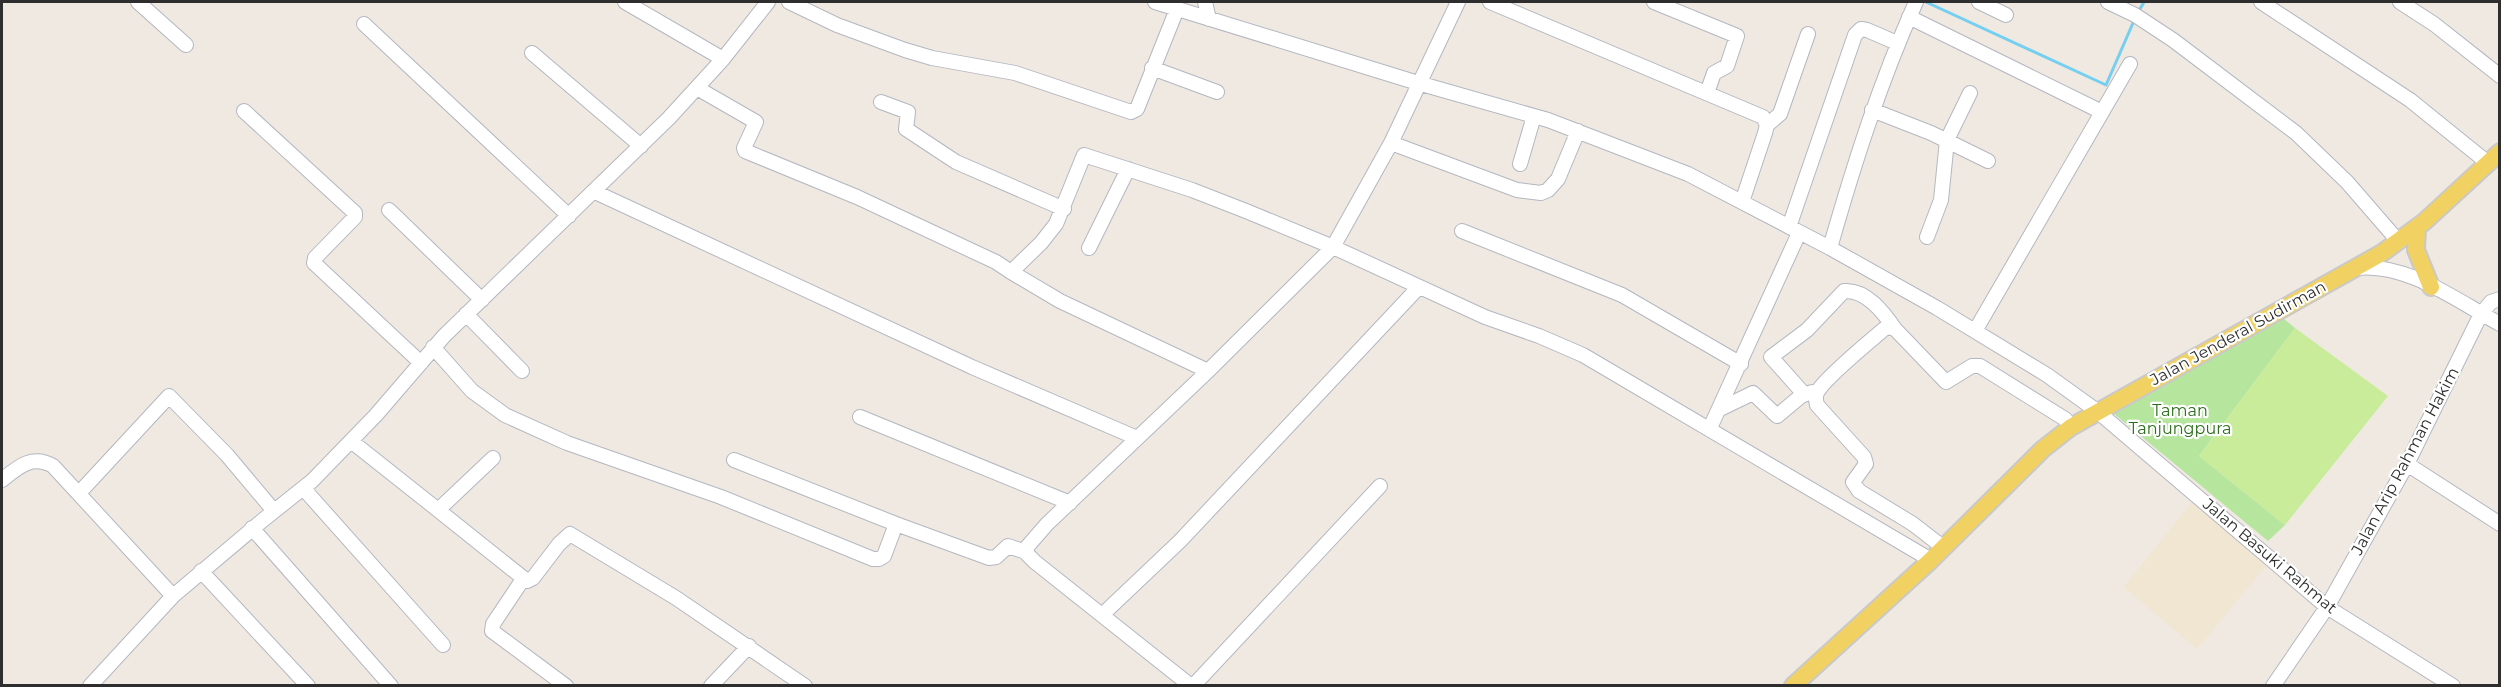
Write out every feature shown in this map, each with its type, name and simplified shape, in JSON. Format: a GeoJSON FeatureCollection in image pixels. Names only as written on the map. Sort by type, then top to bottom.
{"type":"FeatureCollection","features":[{"type":"Feature","properties":{"kind":"main road","name":"Jalan Jenderal Sudirman"},"geometry":{"type":"LineString","coordinates":[[1793,686],[1944,548],[2043,450],[2071,427],[2399,242],[2494,158]]}},
{"type":"Feature","properties":{"kind":"main road"},"geometry":{"type":"LineString","coordinates":[[2417,228],[2415,250],[2431,287]]}},
{"type":"Feature","properties":{"kind":"street"},"geometry":{"type":"LineString","coordinates":[[138,2],[186,45]]}},
{"type":"Feature","properties":{"kind":"street"},"geometry":{"type":"LineString","coordinates":[[626,2],[723,59]]}},
{"type":"Feature","properties":{"kind":"street"},"geometry":{"type":"LineString","coordinates":[[90,686],[173,596],[252,528],[303,488],[351,441],[433,347],[595,192],[697,88],[768,2]]}},
{"type":"Feature","properties":{"kind":"street"},"geometry":{"type":"LineString","coordinates":[[789,2],[837,25],[905,50],[932,58],[1015,73],[1131,112],[1137,110],[1177,9]]}},
{"type":"Feature","properties":{"kind":"street","name":"Jalan Basuki Rahmat"},"geometry":{"type":"LineString","coordinates":[[1155,2],[1578,131],[1688,174],[1830,248],[2047,375],[2097,411],[2327,607],[2453,686]]}},
{"type":"Feature","properties":{"kind":"street"},"geometry":{"type":"LineString","coordinates":[[1205,2],[1209,19]]}},
{"type":"Feature","properties":{"kind":"street"},"geometry":{"type":"LineString","coordinates":[[1026,552],[1032,540],[1333,247],[1390,143],[1458,2]]}},
{"type":"Feature","properties":{"kind":"street"},"geometry":{"type":"LineString","coordinates":[[1490,2],[1760,115],[1765,119],[1767,125]]}},
{"type":"Feature","properties":{"kind":"street"},"geometry":{"type":"LineString","coordinates":[[1654,2],[1737,36],[1726,66],[1714,73],[1707,93]]}},
{"type":"Feature","properties":{"kind":"street"},"geometry":{"type":"LineString","coordinates":[[1830,248],[1872,110],[1916,2]]}},
{"type":"Feature","properties":{"kind":"street"},"geometry":{"type":"LineString","coordinates":[[1979,2],[2007,15]]}},
{"type":"Feature","properties":{"kind":"street"},"geometry":{"type":"LineString","coordinates":[[2108,2],[2135,15],[2174,40],[2296,134],[2324,158],[2399,242]]}},
{"type":"Feature","properties":{"kind":"street"},"geometry":{"type":"LineString","coordinates":[[2261,2],[2494,158]]}},
{"type":"Feature","properties":{"kind":"street"},"geometry":{"type":"LineString","coordinates":[[2400,2],[2434,24],[2499,76]]}},
{"type":"Feature","properties":{"kind":"street"},"geometry":{"type":"LineString","coordinates":[[1909,17],[2102,112]]}},
{"type":"Feature","properties":{"kind":"street"},"geometry":{"type":"LineString","coordinates":[[364,24],[569,216]]}},
{"type":"Feature","properties":{"kind":"street"},"geometry":{"type":"LineString","coordinates":[[1710,428],[1741,364],[1794,230],[1855,35],[1861,29],[1898,43]]}},
{"type":"Feature","properties":{"kind":"street"},"geometry":{"type":"LineString","coordinates":[[1742,202],[1767,125],[1780,114],[1808,34]]}},
{"type":"Feature","properties":{"kind":"street"},"geometry":{"type":"LineString","coordinates":[[532,53],[641,146]]}},
{"type":"Feature","properties":{"kind":"street"},"geometry":{"type":"LineString","coordinates":[[1975,331],[2130,64]]}},
{"type":"Feature","properties":{"kind":"street"},"geometry":{"type":"LineString","coordinates":[[1152,68],[1217,92]]}},
{"type":"Feature","properties":{"kind":"street"},"geometry":{"type":"LineString","coordinates":[[697,88],[756,122],[745,150],[857,197],[996,262],[1050,296],[1208,371]]}},
{"type":"Feature","properties":{"kind":"street"},"geometry":{"type":"LineString","coordinates":[[1927,237],[1941,200],[1947,140],[1970,93]]}},
{"type":"Feature","properties":{"kind":"street"},"geometry":{"type":"LineString","coordinates":[[881,102],[907,112],[906,129],[948,158],[1064,209]]}},
{"type":"Feature","properties":{"kind":"street"},"geometry":{"type":"LineString","coordinates":[[1872,110],[1947,140],[1988,161]]}},
{"type":"Feature","properties":{"kind":"street"},"geometry":{"type":"LineString","coordinates":[[244,111],[355,213],[355,217],[315,258],[314,263],[421,363]]}},
{"type":"Feature","properties":{"kind":"street"},"geometry":{"type":"LineString","coordinates":[[1520,164],[1534,116]]}},
{"type":"Feature","properties":{"kind":"street"},"geometry":{"type":"LineString","coordinates":[[1390,143],[1517,190],[1541,193],[1548,190],[1558,179],[1578,131]]}},
{"type":"Feature","properties":{"kind":"street"},"geometry":{"type":"LineString","coordinates":[[1011,272],[1048,236],[1064,209],[1084,155],[1192,190],[1333,247],[1485,317],[1539,336],[1583,355],[1931,560]]}},
{"type":"Feature","properties":{"kind":"street"},"geometry":{"type":"LineString","coordinates":[[1089,248],[1128,169]]}},
{"type":"Feature","properties":{"kind":"street"},"geometry":{"type":"LineString","coordinates":[[595,192],[972,367],[1137,438]]}},
{"type":"Feature","properties":{"kind":"street"},"geometry":{"type":"LineString","coordinates":[[389,210],[483,300]]}},
{"type":"Feature","properties":{"kind":"street"},"geometry":{"type":"LineString","coordinates":[[1462,231],[1622,296],[1741,364]]}},
{"type":"Feature","properties":{"kind":"street"},"geometry":{"type":"LineString","coordinates":[[2356,268],[2391,269],[2431,287],[2499,324]]}},
{"type":"Feature","properties":{"kind":"street"},"geometry":{"type":"LineString","coordinates":[[1102,615],[1180,541],[1419,287]]}},
{"type":"Feature","properties":{"kind":"street"},"geometry":{"type":"LineString","coordinates":[[1944,548],[1913,524],[1859,491],[1853,482],[1866,464],[1864,457],[1817,405],[1811,393],[1771,357],[1807,330],[1844,291],[1851,290],[1884,312],[1895,329],[1946,382],[1972,366],[1980,366],[2065,419],[2071,427]]}},
{"type":"Feature","properties":{"kind":"street"},"geometry":{"type":"LineString","coordinates":[[2481,314],[2491,302],[2499,299]]}},
{"type":"Feature","properties":{"kind":"street"},"geometry":{"type":"LineString","coordinates":[[466,314],[522,371]]}},
{"type":"Feature","properties":{"kind":"street","name":"Jalan Arip Rahman Hakim"},"geometry":{"type":"LineString","coordinates":[[2273,686],[2327,607],[2407,464],[2481,314]]}},
{"type":"Feature","properties":{"kind":"street"},"geometry":{"type":"LineString","coordinates":[[1720,409],[1753,393],[1777,416],[1811,393],[1884,329],[1889,327],[1895,329]]}},
{"type":"Feature","properties":{"kind":"street"},"geometry":{"type":"LineString","coordinates":[[433,347],[472,392],[494,409],[567,443],[721,497],[873,559],[884,556],[896,524]]}},
{"type":"Feature","properties":{"kind":"street"},"geometry":{"type":"LineString","coordinates":[[80,492],[169,396],[227,455],[274,510]]}},
{"type":"Feature","properties":{"kind":"street"},"geometry":{"type":"LineString","coordinates":[[860,417],[1070,503]]}},
{"type":"Feature","properties":{"kind":"street"},"geometry":{"type":"LineString","coordinates":[[351,441],[523,579],[530,581],[559,544],[570,534],[676,597],[805,686]]}},
{"type":"Feature","properties":{"kind":"street"},"geometry":{"type":"LineString","coordinates":[[438,510],[493,458]]}},
{"type":"Feature","properties":{"kind":"street"},"geometry":{"type":"LineString","coordinates":[[734,460],[989,558],[996,557],[1008,546],[1026,552],[1035,562],[1192,686],[1380,486]]}},
{"type":"Feature","properties":{"kind":"street"},"geometry":{"type":"LineString","coordinates":[[2,480],[23,464],[42,461],[59,470],[173,596]]}},
{"type":"Feature","properties":{"kind":"street"},"geometry":{"type":"LineString","coordinates":[[2407,464],[2499,524]]}},
{"type":"Feature","properties":{"kind":"street"},"geometry":{"type":"LineString","coordinates":[[303,488],[443,645]]}},
{"type":"Feature","properties":{"kind":"street"},"geometry":{"type":"LineString","coordinates":[[252,528],[391,686]]}},
{"type":"Feature","properties":{"kind":"street"},"geometry":{"type":"LineString","coordinates":[[201,571],[308,686]]}},
{"type":"Feature","properties":{"kind":"street"},"geometry":{"type":"LineString","coordinates":[[523,579],[496,619],[492,631],[566,686]]}},
{"type":"Feature","properties":{"kind":"street"},"geometry":{"type":"LineString","coordinates":[[711,686],[749,646]]}},
{"type":"Feature","properties":{"kind":"shaded area"},"geometry":{"type":"Polygon","coordinates":[[[2193,501],[2267,565],[2197,649],[2124,587],[2193,501]]]}},
{"type":"Feature","properties":{"kind":"green space","name":"Taman Tanjungpura"},"geometry":{"type":"Polygon","coordinates":[[[2283,318],[2295,328],[2199,456],[2285,525],[2268,541],[2113,413],[2283,318]]]}},
{"type":"Feature","properties":{"kind":"green space"},"geometry":{"type":"Polygon","coordinates":[[[2295,328],[2388,396],[2285,525],[2199,456],[2295,328]]]}},
{"type":"Feature","properties":{"kind":"waterway"},"geometry":{"type":"LineString","coordinates":[[1926,2],[2106,85],[2133,23]]}},
{"type":"Feature","properties":{"kind":"waterway"},"geometry":{"type":"LineString","coordinates":[[2140,9],[2144,2]]}}]}
